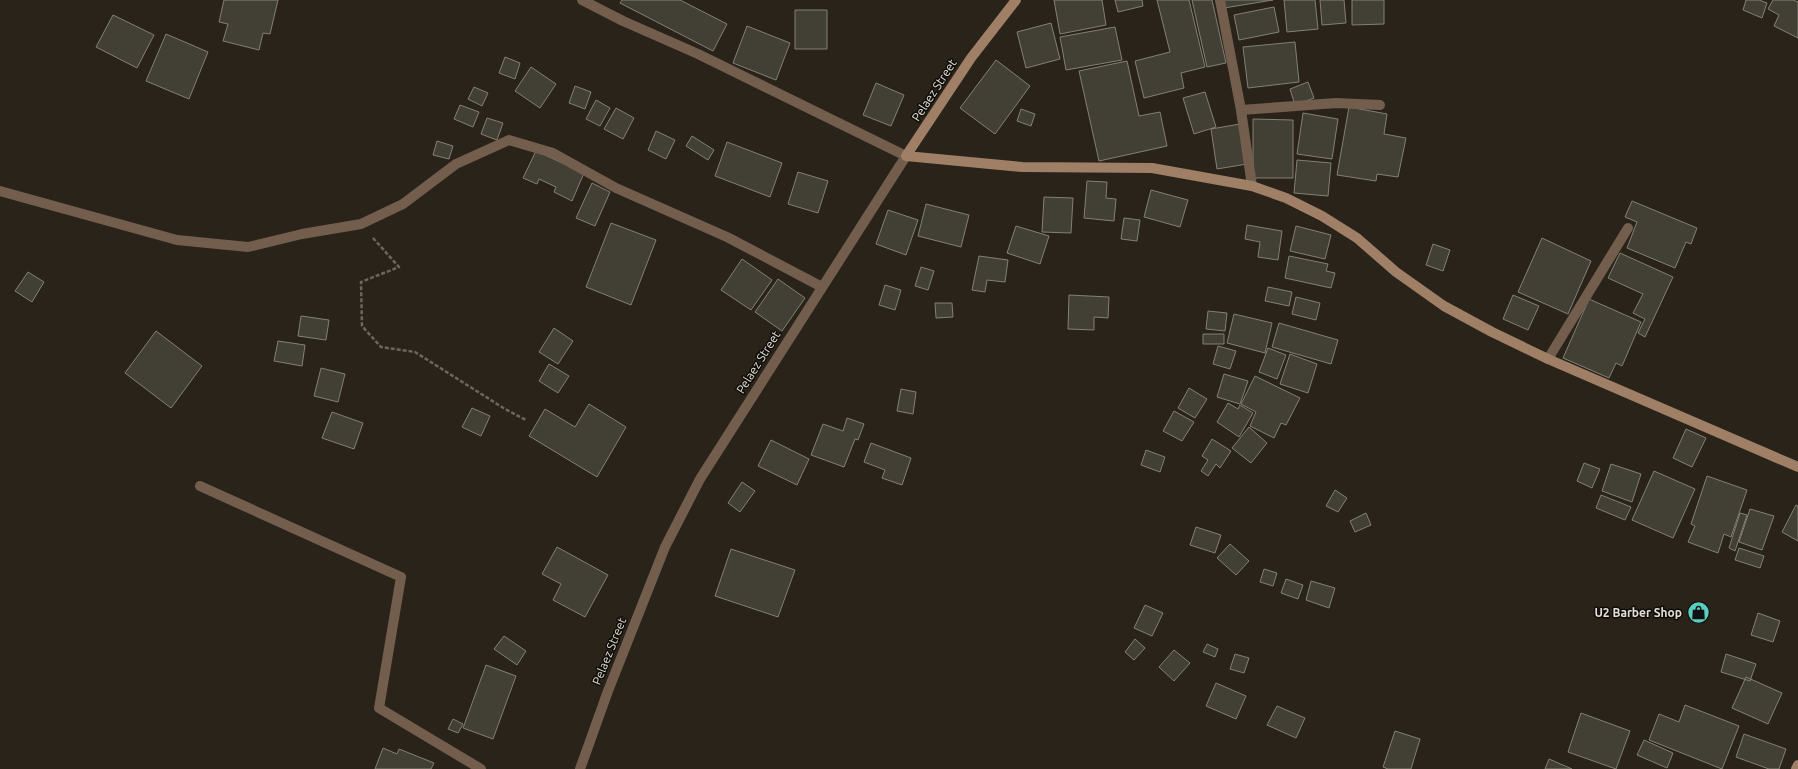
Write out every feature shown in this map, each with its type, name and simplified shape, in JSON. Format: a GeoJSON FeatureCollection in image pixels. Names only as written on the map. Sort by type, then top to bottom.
{"type":"FeatureCollection","features":[{"type":"Feature","properties":{"kind":"street"},"geometry":{"type":"LineString","coordinates":[[582,0],[623,21],[712,61],[906,156],[1022,167],[1152,168],[1252,186],[1286,198],[1322,216],[1357,238],[1396,272],[1444,306],[1492,332],[1548,359],[1798,467]]}},
{"type":"Feature","properties":{"kind":"street","name":"Pelaez Street"},"geometry":{"type":"LineString","coordinates":[[580,769],[608,691],[665,547],[700,479],[906,156],[971,58],[1016,0]]}},
{"type":"Feature","properties":{"kind":"street"},"geometry":{"type":"LineString","coordinates":[[1220,0],[1241,110],[1252,186]]}},
{"type":"Feature","properties":{"kind":"street"},"geometry":{"type":"LineString","coordinates":[[1241,110],[1336,103],[1380,105]]}},
{"type":"Feature","properties":{"kind":"street"},"geometry":{"type":"LineString","coordinates":[[0,191],[177,240],[248,247],[302,234],[361,224],[403,204],[456,164],[509,140],[553,153],[616,188],[727,237],[822,287]]}},
{"type":"Feature","properties":{"kind":"street"},"geometry":{"type":"LineString","coordinates":[[1548,359],[1628,228]]}},
{"type":"Feature","properties":{"kind":"street"},"geometry":{"type":"LineString","coordinates":[[200,486],[401,576],[379,708],[481,769]]}},
{"type":"Feature","properties":{"kind":"path"},"geometry":{"type":"LineString","coordinates":[[361,224],[398,266],[361,282],[362,326],[381,347],[415,352],[505,409],[526,420]]}},
{"type":"Feature","properties":{"kind":"building"},"geometry":{"type":"Polygon","coordinates":[[[224,0],[278,0],[270,34],[263,33],[259,50],[223,41],[228,24],[219,22],[224,0]]]}},
{"type":"Feature","properties":{"kind":"building"},"geometry":{"type":"Polygon","coordinates":[[[622,0],[680,0],[727,24],[713,51],[620,3],[622,0]]]}},
{"type":"Feature","properties":{"kind":"building"},"geometry":{"type":"Polygon","coordinates":[[[1054,0],[1102,0],[1106,25],[1060,34],[1054,0]]]}},
{"type":"Feature","properties":{"kind":"building"},"geometry":{"type":"Polygon","coordinates":[[[1115,0],[1142,0],[1143,6],[1118,12],[1115,0]]]}},
{"type":"Feature","properties":{"kind":"building"},"geometry":{"type":"Polygon","coordinates":[[[1157,0],[1189,0],[1205,67],[1181,73],[1184,88],[1144,98],[1135,61],[1170,52],[1157,0]]]}},
{"type":"Feature","properties":{"kind":"building"},"geometry":{"type":"Polygon","coordinates":[[[1192,0],[1212,0],[1226,63],[1207,67],[1192,0]]]}},
{"type":"Feature","properties":{"kind":"building"},"geometry":{"type":"Polygon","coordinates":[[[1223,0],[1273,0],[1224,8],[1223,0]]]}},
{"type":"Feature","properties":{"kind":"building"},"geometry":{"type":"Polygon","coordinates":[[[1284,0],[1315,0],[1318,29],[1287,32],[1284,0]]]}},
{"type":"Feature","properties":{"kind":"building"},"geometry":{"type":"Polygon","coordinates":[[[1320,0],[1344,0],[1346,23],[1322,25],[1320,0]]]}},
{"type":"Feature","properties":{"kind":"building"},"geometry":{"type":"Polygon","coordinates":[[[1352,0],[1384,0],[1384,24],[1352,25],[1352,0]]]}},
{"type":"Feature","properties":{"kind":"building"},"geometry":{"type":"Polygon","coordinates":[[[1746,0],[1759,0],[1767,3],[1762,18],[1743,10],[1746,0]]]}},
{"type":"Feature","properties":{"kind":"building"},"geometry":{"type":"Polygon","coordinates":[[[1773,0],[1793,0],[1798,2],[1798,38],[1774,26],[1779,15],[1768,9],[1773,0]]]}},
{"type":"Feature","properties":{"kind":"building"},"geometry":{"type":"Polygon","coordinates":[[[1274,7],[1279,32],[1239,40],[1234,15],[1274,7]]]}},
{"type":"Feature","properties":{"kind":"building"},"geometry":{"type":"Polygon","coordinates":[[[795,10],[827,10],[827,49],[795,49],[795,10]]]}},
{"type":"Feature","properties":{"kind":"building"},"geometry":{"type":"Polygon","coordinates":[[[113,15],[154,35],[137,68],[96,47],[113,15]]]}},
{"type":"Feature","properties":{"kind":"building"},"geometry":{"type":"Polygon","coordinates":[[[1051,23],[1060,59],[1026,68],[1017,32],[1051,23]]]}},
{"type":"Feature","properties":{"kind":"building"},"geometry":{"type":"Polygon","coordinates":[[[747,26],[790,43],[776,80],[733,63],[747,26]]]}},
{"type":"Feature","properties":{"kind":"building"},"geometry":{"type":"Polygon","coordinates":[[[1115,27],[1122,60],[1066,70],[1060,37],[1115,27]]]}},
{"type":"Feature","properties":{"kind":"building"},"geometry":{"type":"Polygon","coordinates":[[[166,34],[208,52],[189,99],[146,81],[166,34]]]}},
{"type":"Feature","properties":{"kind":"building"},"geometry":{"type":"Polygon","coordinates":[[[1295,42],[1299,82],[1248,88],[1243,47],[1295,42]]]}},
{"type":"Feature","properties":{"kind":"building"},"geometry":{"type":"Polygon","coordinates":[[[505,57],[520,63],[515,79],[499,73],[505,57]]]}},
{"type":"Feature","properties":{"kind":"building"},"geometry":{"type":"Polygon","coordinates":[[[996,60],[1030,86],[995,134],[960,108],[996,60]]]}},
{"type":"Feature","properties":{"kind":"building"},"geometry":{"type":"Polygon","coordinates":[[[1127,61],[1139,116],[1160,112],[1167,146],[1099,161],[1079,71],[1127,61]]]}},
{"type":"Feature","properties":{"kind":"building"},"geometry":{"type":"Polygon","coordinates":[[[531,67],[556,84],[540,108],[515,91],[531,67]]]}},
{"type":"Feature","properties":{"kind":"building"},"geometry":{"type":"Polygon","coordinates":[[[1308,82],[1314,98],[1295,105],[1290,89],[1308,82]]]}},
{"type":"Feature","properties":{"kind":"building"},"geometry":{"type":"Polygon","coordinates":[[[876,83],[904,95],[891,126],[863,115],[876,83]]]}},
{"type":"Feature","properties":{"kind":"building"},"geometry":{"type":"Polygon","coordinates":[[[575,86],[591,92],[585,109],[569,103],[575,86]]]}},
{"type":"Feature","properties":{"kind":"building"},"geometry":{"type":"Polygon","coordinates":[[[474,87],[488,93],[482,106],[468,99],[474,87]]]}},
{"type":"Feature","properties":{"kind":"building"},"geometry":{"type":"Polygon","coordinates":[[[1205,92],[1216,127],[1194,134],[1183,98],[1205,92]]]}},
{"type":"Feature","properties":{"kind":"building"},"geometry":{"type":"Polygon","coordinates":[[[596,100],[610,108],[600,126],[586,119],[596,100]]]}},
{"type":"Feature","properties":{"kind":"building"},"geometry":{"type":"Polygon","coordinates":[[[460,105],[479,112],[473,127],[454,119],[460,105]]]}},
{"type":"Feature","properties":{"kind":"building"},"geometry":{"type":"Polygon","coordinates":[[[1349,107],[1387,114],[1384,134],[1406,138],[1398,177],[1377,174],[1376,181],[1337,175],[1349,107]]]}},
{"type":"Feature","properties":{"kind":"building"},"geometry":{"type":"Polygon","coordinates":[[[616,108],[634,118],[623,139],[604,129],[616,108]]]}},
{"type":"Feature","properties":{"kind":"building"},"geometry":{"type":"Polygon","coordinates":[[[1021,109],[1035,114],[1031,126],[1017,121],[1021,109]]]}},
{"type":"Feature","properties":{"kind":"building"},"geometry":{"type":"Polygon","coordinates":[[[1303,113],[1338,119],[1332,159],[1297,154],[1303,113]]]}},
{"type":"Feature","properties":{"kind":"building"},"geometry":{"type":"Polygon","coordinates":[[[487,118],[503,123],[497,140],[481,134],[487,118]]]}},
{"type":"Feature","properties":{"kind":"building"},"geometry":{"type":"Polygon","coordinates":[[[1253,119],[1293,120],[1293,178],[1253,178],[1253,119]]]}},
{"type":"Feature","properties":{"kind":"building"},"geometry":{"type":"Polygon","coordinates":[[[1240,124],[1247,164],[1217,169],[1211,129],[1240,124]]]}},
{"type":"Feature","properties":{"kind":"building"},"geometry":{"type":"Polygon","coordinates":[[[656,131],[675,140],[666,159],[648,150],[656,131]]]}},
{"type":"Feature","properties":{"kind":"building"},"geometry":{"type":"Polygon","coordinates":[[[692,136],[714,150],[708,160],[686,146],[692,136]]]}},
{"type":"Feature","properties":{"kind":"building"},"geometry":{"type":"Polygon","coordinates":[[[437,141],[453,146],[449,159],[433,155],[437,141]]]}},
{"type":"Feature","properties":{"kind":"building"},"geometry":{"type":"Polygon","coordinates":[[[727,142],[782,163],[770,197],[715,176],[727,142]]]}},
{"type":"Feature","properties":{"kind":"building"},"geometry":{"type":"Polygon","coordinates":[[[536,151],[584,173],[572,201],[554,192],[556,187],[539,179],[537,184],[523,178],[536,151]]]}},
{"type":"Feature","properties":{"kind":"building"},"geometry":{"type":"Polygon","coordinates":[[[1297,160],[1331,163],[1328,196],[1294,193],[1297,160]]]}},
{"type":"Feature","properties":{"kind":"building"},"geometry":{"type":"Polygon","coordinates":[[[798,172],[828,181],[818,213],[788,204],[798,172]]]}},
{"type":"Feature","properties":{"kind":"building"},"geometry":{"type":"Polygon","coordinates":[[[1087,181],[1107,182],[1106,198],[1116,199],[1114,221],[1084,218],[1087,181]]]}},
{"type":"Feature","properties":{"kind":"building"},"geometry":{"type":"Polygon","coordinates":[[[592,183],[610,192],[595,226],[576,218],[592,183]]]}},
{"type":"Feature","properties":{"kind":"building"},"geometry":{"type":"Polygon","coordinates":[[[1151,190],[1188,200],[1180,227],[1144,217],[1151,190]]]}},
{"type":"Feature","properties":{"kind":"building"},"geometry":{"type":"Polygon","coordinates":[[[1044,197],[1073,198],[1071,233],[1042,232],[1044,197]]]}},
{"type":"Feature","properties":{"kind":"building"},"geometry":{"type":"Polygon","coordinates":[[[1632,201],[1697,228],[1691,244],[1686,242],[1675,268],[1627,248],[1637,222],[1625,217],[1632,201]]]}},
{"type":"Feature","properties":{"kind":"building"},"geometry":{"type":"Polygon","coordinates":[[[926,204],[969,215],[961,247],[918,236],[926,204]]]}},
{"type":"Feature","properties":{"kind":"building"},"geometry":{"type":"Polygon","coordinates":[[[888,210],[918,220],[906,255],[876,244],[888,210]]]}},
{"type":"Feature","properties":{"kind":"building"},"geometry":{"type":"Polygon","coordinates":[[[1124,218],[1140,220],[1137,241],[1121,239],[1124,218]]]}},
{"type":"Feature","properties":{"kind":"building"},"geometry":{"type":"Polygon","coordinates":[[[611,223],[656,240],[631,305],[586,287],[611,223]]]}},
{"type":"Feature","properties":{"kind":"building"},"geometry":{"type":"Polygon","coordinates":[[[1247,225],[1282,231],[1278,260],[1258,257],[1260,242],[1245,239],[1247,225]]]}},
{"type":"Feature","properties":{"kind":"building"},"geometry":{"type":"Polygon","coordinates":[[[1016,226],[1049,236],[1040,264],[1007,253],[1016,226]]]}},
{"type":"Feature","properties":{"kind":"building"},"geometry":{"type":"Polygon","coordinates":[[[1296,226],[1331,235],[1325,259],[1290,251],[1296,226]]]}},
{"type":"Feature","properties":{"kind":"building"},"geometry":{"type":"Polygon","coordinates":[[[1542,238],[1591,261],[1568,314],[1518,292],[1542,238]]]}},
{"type":"Feature","properties":{"kind":"building"},"geometry":{"type":"Polygon","coordinates":[[[1433,244],[1450,250],[1443,271],[1426,265],[1433,244]]]}},
{"type":"Feature","properties":{"kind":"building"},"geometry":{"type":"Polygon","coordinates":[[[1620,253],[1673,277],[1645,337],[1638,333],[1645,319],[1633,313],[1643,294],[1608,278],[1620,253]]]}},
{"type":"Feature","properties":{"kind":"building"},"geometry":{"type":"Polygon","coordinates":[[[979,256],[1008,260],[1005,282],[987,280],[985,292],[972,290],[979,256]]]}},
{"type":"Feature","properties":{"kind":"building"},"geometry":{"type":"Polygon","coordinates":[[[1289,256],[1328,264],[1326,271],[1335,273],[1331,288],[1285,278],[1289,256]]]}},
{"type":"Feature","properties":{"kind":"building"},"geometry":{"type":"Polygon","coordinates":[[[742,259],[772,280],[751,310],[721,290],[742,259]]]}},
{"type":"Feature","properties":{"kind":"building"},"geometry":{"type":"Polygon","coordinates":[[[921,267],[934,271],[928,290],[915,286],[921,267]]]}},
{"type":"Feature","properties":{"kind":"building"},"geometry":{"type":"Polygon","coordinates":[[[28,272],[44,282],[32,302],[15,291],[28,272]]]}},
{"type":"Feature","properties":{"kind":"building"},"geometry":{"type":"Polygon","coordinates":[[[778,279],[805,298],[782,331],[755,312],[778,279]]]}},
{"type":"Feature","properties":{"kind":"building"},"geometry":{"type":"Polygon","coordinates":[[[885,285],[901,290],[895,310],[879,305],[885,285]]]}},
{"type":"Feature","properties":{"kind":"building"},"geometry":{"type":"Polygon","coordinates":[[[1268,287],[1292,292],[1289,306],[1265,301],[1268,287]]]}},
{"type":"Feature","properties":{"kind":"building"},"geometry":{"type":"Polygon","coordinates":[[[1069,295],[1109,297],[1108,318],[1094,317],[1094,330],[1068,329],[1069,295]]]}},
{"type":"Feature","properties":{"kind":"building"},"geometry":{"type":"Polygon","coordinates":[[[1513,295],[1539,306],[1528,330],[1503,319],[1513,295]]]}},
{"type":"Feature","properties":{"kind":"building"},"geometry":{"type":"Polygon","coordinates":[[[1296,297],[1320,303],[1316,320],[1292,314],[1296,297]]]}},
{"type":"Feature","properties":{"kind":"building"},"geometry":{"type":"Polygon","coordinates":[[[1589,299],[1641,322],[1622,366],[1616,363],[1609,378],[1563,358],[1589,299]]]}},
{"type":"Feature","properties":{"kind":"building"},"geometry":{"type":"Polygon","coordinates":[[[935,303],[952,303],[953,317],[936,318],[935,303]]]}},
{"type":"Feature","properties":{"kind":"building"},"geometry":{"type":"Polygon","coordinates":[[[1208,311],[1227,313],[1225,331],[1206,329],[1208,311]]]}},
{"type":"Feature","properties":{"kind":"building"},"geometry":{"type":"Polygon","coordinates":[[[1234,314],[1272,323],[1265,353],[1227,343],[1234,314]]]}},
{"type":"Feature","properties":{"kind":"building"},"geometry":{"type":"Polygon","coordinates":[[[301,316],[329,320],[326,340],[298,336],[301,316]]]}},
{"type":"Feature","properties":{"kind":"building"},"geometry":{"type":"Polygon","coordinates":[[[1279,323],[1338,340],[1331,364],[1272,347],[1279,323]]]}},
{"type":"Feature","properties":{"kind":"building"},"geometry":{"type":"Polygon","coordinates":[[[554,328],[573,341],[558,364],[539,352],[554,328]]]}},
{"type":"Feature","properties":{"kind":"building"},"geometry":{"type":"Polygon","coordinates":[[[156,331],[202,366],[171,408],[125,373],[156,331]]]}},
{"type":"Feature","properties":{"kind":"building"},"geometry":{"type":"Polygon","coordinates":[[[1203,334],[1224,334],[1224,344],[1203,344],[1203,334]]]}},
{"type":"Feature","properties":{"kind":"building"},"geometry":{"type":"Polygon","coordinates":[[[278,341],[305,345],[302,366],[274,361],[278,341]]]}},
{"type":"Feature","properties":{"kind":"building"},"geometry":{"type":"Polygon","coordinates":[[[1218,346],[1236,351],[1230,369],[1213,364],[1218,346]]]}},
{"type":"Feature","properties":{"kind":"building"},"geometry":{"type":"Polygon","coordinates":[[[1268,348],[1286,355],[1277,379],[1259,372],[1268,348]]]}},
{"type":"Feature","properties":{"kind":"building"},"geometry":{"type":"Polygon","coordinates":[[[1290,354],[1317,364],[1308,393],[1280,384],[1290,354]]]}},
{"type":"Feature","properties":{"kind":"building"},"geometry":{"type":"Polygon","coordinates":[[[549,364],[569,376],[558,393],[539,381],[549,364]]]}},
{"type":"Feature","properties":{"kind":"building"},"geometry":{"type":"Polygon","coordinates":[[[321,368],[345,374],[338,402],[314,396],[321,368]]]}},
{"type":"Feature","properties":{"kind":"building"},"geometry":{"type":"Polygon","coordinates":[[[1224,374],[1248,381],[1240,404],[1217,397],[1224,374]]]}},
{"type":"Feature","properties":{"kind":"building"},"geometry":{"type":"Polygon","coordinates":[[[1255,376],[1300,398],[1286,425],[1281,423],[1274,438],[1250,426],[1256,412],[1241,404],[1255,376]]]}},
{"type":"Feature","properties":{"kind":"building"},"geometry":{"type":"Polygon","coordinates":[[[1189,388],[1207,399],[1195,418],[1178,408],[1189,388]]]}},
{"type":"Feature","properties":{"kind":"building"},"geometry":{"type":"Polygon","coordinates":[[[901,389],[916,392],[913,414],[897,411],[901,389]]]}},
{"type":"Feature","properties":{"kind":"building"},"geometry":{"type":"Polygon","coordinates":[[[1228,403],[1238,409],[1240,405],[1253,413],[1239,437],[1217,422],[1228,403]]]}},
{"type":"Feature","properties":{"kind":"building"},"geometry":{"type":"Polygon","coordinates":[[[589,404],[626,427],[597,477],[529,436],[545,409],[575,427],[589,404]]]}},
{"type":"Feature","properties":{"kind":"building"},"geometry":{"type":"Polygon","coordinates":[[[472,408],[490,416],[481,436],[462,427],[472,408]]]}},
{"type":"Feature","properties":{"kind":"building"},"geometry":{"type":"Polygon","coordinates":[[[1174,411],[1194,422],[1182,441],[1163,431],[1174,411]]]}},
{"type":"Feature","properties":{"kind":"building"},"geometry":{"type":"Polygon","coordinates":[[[332,412],[363,423],[354,449],[322,438],[332,412]]]}},
{"type":"Feature","properties":{"kind":"building"},"geometry":{"type":"Polygon","coordinates":[[[847,418],[864,424],[858,440],[855,439],[844,467],[811,455],[823,424],[843,431],[847,418]]]}},
{"type":"Feature","properties":{"kind":"building"},"geometry":{"type":"Polygon","coordinates":[[[1249,427],[1267,443],[1251,463],[1232,448],[1249,427]]]}},
{"type":"Feature","properties":{"kind":"building"},"geometry":{"type":"Polygon","coordinates":[[[1686,429],[1706,438],[1692,467],[1673,458],[1686,429]]]}},
{"type":"Feature","properties":{"kind":"building"},"geometry":{"type":"Polygon","coordinates":[[[1212,439],[1231,451],[1220,468],[1216,464],[1208,476],[1201,471],[1208,460],[1202,456],[1212,439]]]}},
{"type":"Feature","properties":{"kind":"building"},"geometry":{"type":"Polygon","coordinates":[[[771,440],[809,459],[797,485],[758,466],[771,440]]]}},
{"type":"Feature","properties":{"kind":"building"},"geometry":{"type":"Polygon","coordinates":[[[871,443],[911,458],[902,485],[882,478],[885,470],[864,462],[871,443]]]}},
{"type":"Feature","properties":{"kind":"building"},"geometry":{"type":"Polygon","coordinates":[[[1146,450],[1165,457],[1160,472],[1141,465],[1146,450]]]}},
{"type":"Feature","properties":{"kind":"building"},"geometry":{"type":"Polygon","coordinates":[[[1584,463],[1600,469],[1592,488],[1577,481],[1584,463]]]}},
{"type":"Feature","properties":{"kind":"building"},"geometry":{"type":"Polygon","coordinates":[[[1611,464],[1641,474],[1632,502],[1602,491],[1611,464]]]}},
{"type":"Feature","properties":{"kind":"building"},"geometry":{"type":"Polygon","coordinates":[[[1654,471],[1695,489],[1673,538],[1632,520],[1654,471]]]}},
{"type":"Feature","properties":{"kind":"building"},"geometry":{"type":"Polygon","coordinates":[[[1707,476],[1747,490],[1731,537],[1724,534],[1718,553],[1688,542],[1695,526],[1691,524],[1707,476]]]}},
{"type":"Feature","properties":{"kind":"building"},"geometry":{"type":"Polygon","coordinates":[[[742,482],[755,491],[740,512],[728,503],[742,482]]]}},
{"type":"Feature","properties":{"kind":"building"},"geometry":{"type":"Polygon","coordinates":[[[1335,490],[1347,498],[1338,512],[1326,506],[1335,490]]]}},
{"type":"Feature","properties":{"kind":"building"},"geometry":{"type":"Polygon","coordinates":[[[1601,495],[1631,507],[1625,520],[1596,508],[1601,495]]]}},
{"type":"Feature","properties":{"kind":"building"},"geometry":{"type":"Polygon","coordinates":[[[1796,505],[1798,506],[1798,541],[1782,532],[1796,505]]]}},
{"type":"Feature","properties":{"kind":"building"},"geometry":{"type":"Polygon","coordinates":[[[1750,509],[1774,516],[1762,550],[1739,542],[1750,509]]]}},
{"type":"Feature","properties":{"kind":"building"},"geometry":{"type":"Polygon","coordinates":[[[1366,513],[1371,525],[1355,532],[1350,521],[1366,513]]]}},
{"type":"Feature","properties":{"kind":"building"},"geometry":{"type":"Polygon","coordinates":[[[1740,513],[1747,515],[1735,551],[1729,548],[1740,513]]]}},
{"type":"Feature","properties":{"kind":"building"},"geometry":{"type":"Polygon","coordinates":[[[1196,527],[1221,535],[1215,553],[1190,545],[1196,527]]]}},
{"type":"Feature","properties":{"kind":"building"},"geometry":{"type":"Polygon","coordinates":[[[1230,544],[1249,561],[1236,575],[1217,558],[1230,544]]]}},
{"type":"Feature","properties":{"kind":"building"},"geometry":{"type":"Polygon","coordinates":[[[557,547],[608,575],[585,617],[553,600],[561,584],[542,574],[557,547]]]}},
{"type":"Feature","properties":{"kind":"building"},"geometry":{"type":"Polygon","coordinates":[[[1739,548],[1764,556],[1760,568],[1735,560],[1739,548]]]}},
{"type":"Feature","properties":{"kind":"building"},"geometry":{"type":"Polygon","coordinates":[[[731,549],[795,570],[778,617],[715,596],[731,549]]]}},
{"type":"Feature","properties":{"kind":"building"},"geometry":{"type":"Polygon","coordinates":[[[1264,569],[1277,573],[1273,586],[1260,582],[1264,569]]]}},
{"type":"Feature","properties":{"kind":"building"},"geometry":{"type":"Polygon","coordinates":[[[1286,579],[1303,585],[1298,599],[1281,593],[1286,579]]]}},
{"type":"Feature","properties":{"kind":"building"},"geometry":{"type":"Polygon","coordinates":[[[1311,581],[1335,588],[1329,608],[1306,600],[1311,581]]]}},
{"type":"Feature","properties":{"kind":"building"},"geometry":{"type":"Polygon","coordinates":[[[1145,605],[1163,613],[1152,636],[1134,628],[1145,605]]]}},
{"type":"Feature","properties":{"kind":"building"},"geometry":{"type":"Polygon","coordinates":[[[1758,613],[1780,621],[1773,642],[1751,635],[1758,613]]]}},
{"type":"Feature","properties":{"kind":"building"},"geometry":{"type":"Polygon","coordinates":[[[504,636],[526,651],[517,665],[494,649],[504,636]]]}},
{"type":"Feature","properties":{"kind":"building"},"geometry":{"type":"Polygon","coordinates":[[[1135,639],[1145,648],[1134,660],[1125,652],[1135,639]]]}},
{"type":"Feature","properties":{"kind":"building"},"geometry":{"type":"Polygon","coordinates":[[[1207,644],[1218,649],[1215,657],[1203,652],[1207,644]]]}},
{"type":"Feature","properties":{"kind":"building"},"geometry":{"type":"Polygon","coordinates":[[[1174,650],[1190,663],[1174,681],[1159,667],[1174,650]]]}},
{"type":"Feature","properties":{"kind":"building"},"geometry":{"type":"Polygon","coordinates":[[[1235,654],[1249,658],[1244,673],[1230,669],[1235,654]]]}},
{"type":"Feature","properties":{"kind":"building"},"geometry":{"type":"Polygon","coordinates":[[[1726,654],[1756,664],[1750,681],[1721,672],[1726,654]]]}},
{"type":"Feature","properties":{"kind":"building"},"geometry":{"type":"Polygon","coordinates":[[[486,665],[516,676],[493,739],[463,728],[486,665]]]}},
{"type":"Feature","properties":{"kind":"building"},"geometry":{"type":"Polygon","coordinates":[[[1746,677],[1782,693],[1768,724],[1732,708],[1746,677]]]}},
{"type":"Feature","properties":{"kind":"building"},"geometry":{"type":"Polygon","coordinates":[[[1216,683],[1246,696],[1236,719],[1206,706],[1216,683]]]}},
{"type":"Feature","properties":{"kind":"building"},"geometry":{"type":"Polygon","coordinates":[[[1685,705],[1739,726],[1722,769],[1649,740],[1659,714],[1679,722],[1685,705]]]}},
{"type":"Feature","properties":{"kind":"building"},"geometry":{"type":"Polygon","coordinates":[[[1277,706],[1305,718],[1296,738],[1267,725],[1277,706]]]}},
{"type":"Feature","properties":{"kind":"building"},"geometry":{"type":"Polygon","coordinates":[[[1581,713],[1630,731],[1616,769],[1568,752],[1581,713]]]}},
{"type":"Feature","properties":{"kind":"building"},"geometry":{"type":"Polygon","coordinates":[[[453,719],[463,724],[458,733],[448,729],[453,719]]]}},
{"type":"Feature","properties":{"kind":"building"},"geometry":{"type":"Polygon","coordinates":[[[1395,731],[1420,739],[1411,769],[1388,769],[1383,767],[1395,731]]]}},
{"type":"Feature","properties":{"kind":"building"},"geometry":{"type":"Polygon","coordinates":[[[1744,734],[1786,749],[1779,769],[1769,769],[1736,757],[1744,734]]]}},
{"type":"Feature","properties":{"kind":"building"},"geometry":{"type":"Polygon","coordinates":[[[1644,740],[1673,753],[1667,768],[1637,755],[1644,740]]]}},
{"type":"Feature","properties":{"kind":"building"},"geometry":{"type":"Polygon","coordinates":[[[383,748],[397,754],[399,749],[434,763],[431,769],[375,769],[383,748]]]}},
{"type":"Feature","properties":{"kind":"building"},"geometry":{"type":"Polygon","coordinates":[[[1549,759],[1572,769],[1545,769],[1549,759]]]}},
{"type":"Feature","properties":{"kind":"place","name":"U2 Barber Shop"},"geometry":{"type":"Point","coordinates":[1698,612]}}]}
